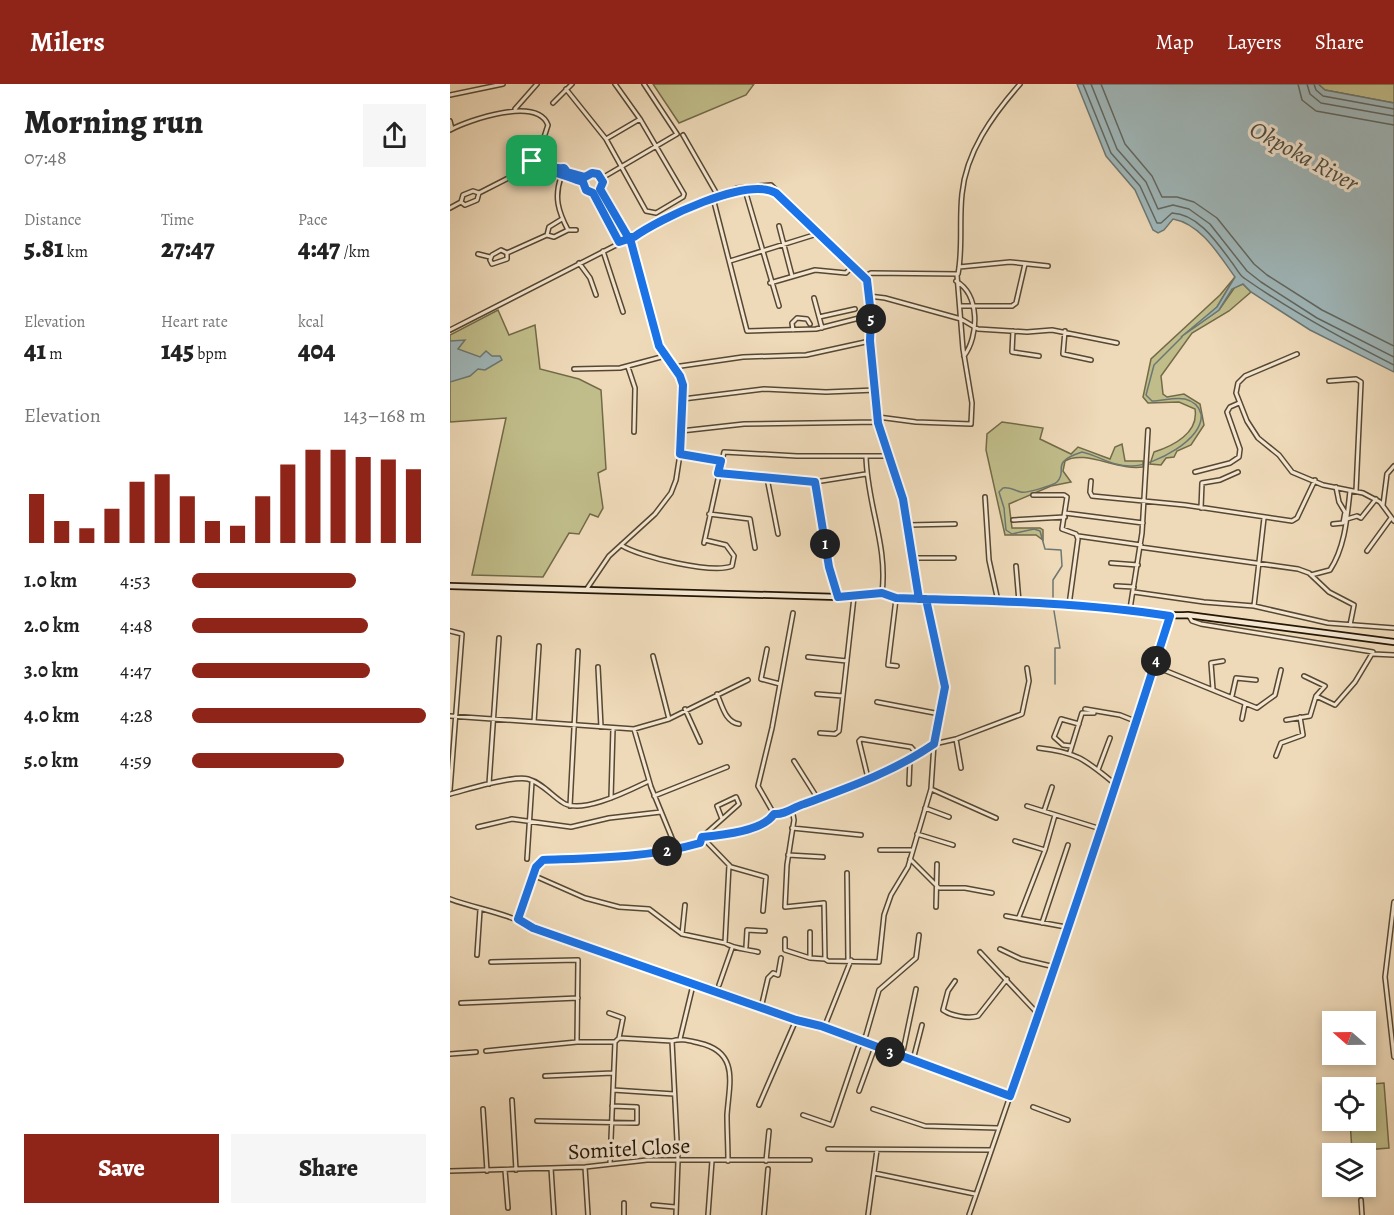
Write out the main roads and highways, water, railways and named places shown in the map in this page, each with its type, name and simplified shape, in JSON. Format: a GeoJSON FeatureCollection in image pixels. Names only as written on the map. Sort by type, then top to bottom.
{"type":"FeatureCollection","features":[{"type":"Feature","properties":{"kind":"water","name":"Okpoka River"},"geometry":{"type":"Polygon","coordinates":[[[1077,84],[1318,84],[1325,90],[1394,103],[1394,372],[1310,330],[1251,292],[1243,284],[1232,289],[1219,310],[1181,337],[1217,307],[1235,277],[1216,250],[1192,227],[1173,219],[1164,230],[1158,233],[1153,230],[1135,190],[1106,156],[1077,84]]]}},
{"type":"Feature","properties":{"kind":"water"},"geometry":{"type":"Polygon","coordinates":[[[465,340],[458,349],[480,357],[486,351],[492,356],[500,356],[502,360],[485,370],[478,369],[470,376],[450,382],[450,341],[465,340]]]}},
{"type":"Feature","properties":{"kind":"waterway"},"geometry":{"type":"LineString","coordinates":[[1053,597],[1053,580],[1062,566],[1061,550],[1045,549],[1040,531],[1034,529],[1012,534],[1006,530],[1004,508],[999,492],[1003,488],[1028,492],[1055,483],[1060,478],[1062,463],[1082,452],[1113,463],[1132,466],[1164,456],[1186,441],[1195,433],[1200,423],[1201,414],[1197,406],[1185,399],[1152,401],[1146,395],[1154,365],[1182,337]]}},
{"type":"Feature","properties":{"kind":"waterway"},"geometry":{"type":"LineString","coordinates":[[1054,611],[1060,648],[1055,648],[1055,684]]}}]}
